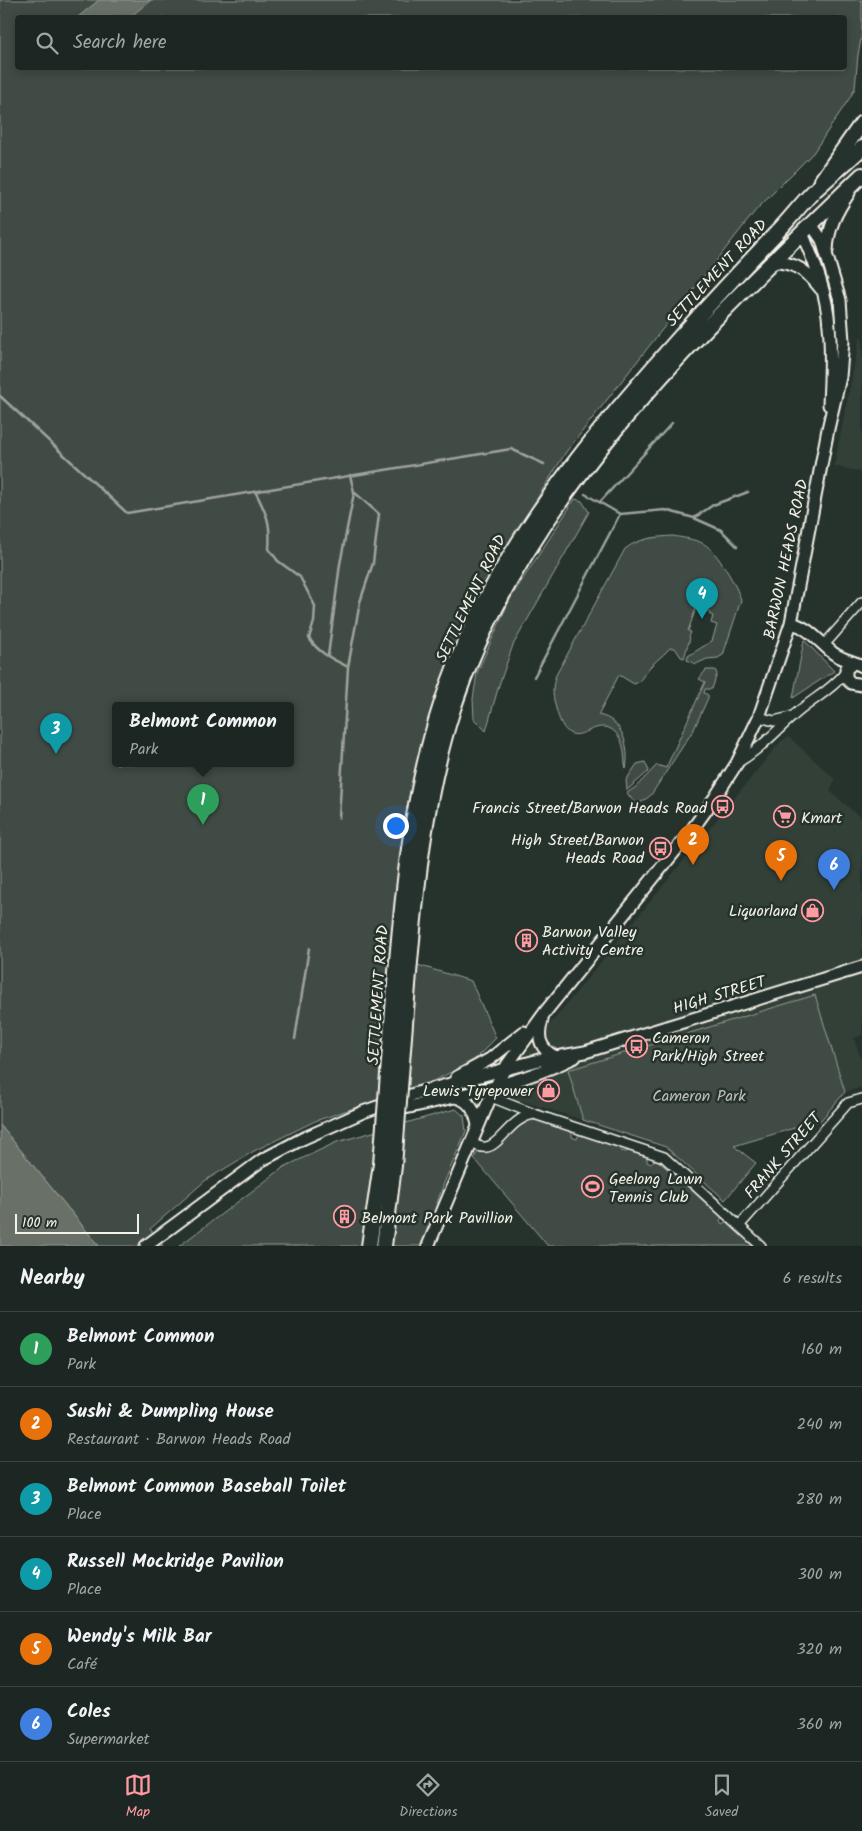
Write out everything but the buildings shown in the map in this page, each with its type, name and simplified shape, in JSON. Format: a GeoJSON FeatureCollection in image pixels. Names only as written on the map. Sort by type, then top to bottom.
{"type":"FeatureCollection","features":[{"type":"Feature","properties":{"kind":"main road"},"geometry":{"type":"LineString","coordinates":[[813,192],[862,123]]}},
{"type":"Feature","properties":{"kind":"main road","name":"SETTLEMENT ROAD"},"geometry":{"type":"LineString","coordinates":[[384,1246],[394,1166],[408,848],[427,751],[454,667],[468,635],[520,537],[556,485],[598,431],[699,314],[813,192],[862,148]]}},
{"type":"Feature","properties":{"kind":"main road","name":"SETTLEMENT ROAD"},"geometry":{"type":"LineString","coordinates":[[369,1246],[381,1164],[401,984],[428,802],[440,753],[466,673],[500,597],[533,541],[571,488],[615,432],[686,349],[862,175]]}},
{"type":"Feature","properties":{"kind":"main road"},"geometry":{"type":"LineString","coordinates":[[796,211],[807,228]]}},
{"type":"Feature","properties":{"kind":"street"},"geometry":{"type":"LineString","coordinates":[[827,255],[828,238],[835,215],[862,175]]}},
{"type":"Feature","properties":{"kind":"street","name":"BARWON HEADS ROAD"},"geometry":{"type":"LineString","coordinates":[[428,1246],[493,1091],[504,1070],[546,1012],[714,800],[737,763],[759,717],[791,623],[828,429],[840,377],[843,341],[840,300],[822,240],[807,228]]}},
{"type":"Feature","properties":{"kind":"street","name":"BARWON HEADS ROAD"},"geometry":{"type":"LineString","coordinates":[[807,228],[828,317],[830,340],[828,429]]}},
{"type":"Feature","properties":{"kind":"street"},"geometry":{"type":"LineString","coordinates":[[772,262],[786,262],[796,266],[808,274],[823,292]]}},
{"type":"Feature","properties":{"kind":"street"},"geometry":{"type":"LineString","coordinates":[[830,340],[843,341]]}},
{"type":"Feature","properties":{"kind":"street"},"geometry":{"type":"LineString","coordinates":[[829,649],[862,602]]}},
{"type":"Feature","properties":{"kind":"street"},"geometry":{"type":"LineString","coordinates":[[737,763],[755,752],[791,717],[856,673],[804,627],[791,623]]}},
{"type":"Feature","properties":{"kind":"street"},"geometry":{"type":"LineString","coordinates":[[759,717],[774,721],[791,717]]}},
{"type":"Feature","properties":{"kind":"street","name":"HIGH STREET"},"geometry":{"type":"LineString","coordinates":[[344,1121],[455,1097],[493,1091],[563,1063],[585,1052],[862,967]]}},
{"type":"Feature","properties":{"kind":"street"},"geometry":{"type":"LineString","coordinates":[[546,1012],[540,1024],[540,1042],[544,1049],[554,1056]]}},
{"type":"Feature","properties":{"kind":"street"},"geometry":{"type":"LineString","coordinates":[[146,1246],[262,1160],[363,1112],[434,1089],[470,1071],[495,1056],[546,1012]]}},
{"type":"Feature","properties":{"kind":"street","name":"HIGH STREET"},"geometry":{"type":"LineString","coordinates":[[434,1089],[554,1056],[585,1052]]}},
{"type":"Feature","properties":{"kind":"street"},"geometry":{"type":"LineString","coordinates":[[493,1091],[534,1114],[664,1157],[761,1246]]}},
{"type":"Feature","properties":{"kind":"street"},"geometry":{"type":"LineString","coordinates":[[455,1097],[462,1099],[471,1106],[478,1126]]}},
{"type":"Feature","properties":{"kind":"street","name":"FRANK STREET"},"geometry":{"type":"LineString","coordinates":[[739,1226],[848,1103],[862,1099]]}},
{"type":"Feature","properties":{"kind":"street"},"geometry":{"type":"LineString","coordinates":[[471,1144],[484,1147],[492,1145],[515,1122],[525,1116],[534,1114]]}},
{"type":"Feature","properties":{"kind":"shaded area"},"geometry":{"type":"Polygon","coordinates":[[[99,0],[151,0],[132,15],[80,15],[99,0]]]}},
{"type":"Feature","properties":{"kind":"shaded area"},"geometry":{"type":"Polygon","coordinates":[[[860,337],[862,337],[862,472],[834,466],[860,337]]]}},
{"type":"Feature","properties":{"kind":"shaded area"},"geometry":{"type":"Polygon","coordinates":[[[789,737],[835,779],[830,791],[862,819],[862,967],[859,968],[862,978],[862,1035],[854,1038],[862,1063],[862,1087],[845,1092],[814,995],[569,1070],[583,1120],[509,1097],[503,1082],[781,741],[789,737]]]}},
{"type":"Feature","properties":{"kind":"shaded area"},"geometry":{"type":"Polygon","coordinates":[[[0,1125],[99,1246],[0,1246],[0,1125]]]}},
{"type":"Feature","properties":{"kind":"green space"},"geometry":{"type":"Polygon","coordinates":[[[0,0],[862,0],[862,34],[855,88],[851,96],[813,153],[756,210],[566,452],[474,600],[431,709],[407,806],[391,957],[471,981],[496,1038],[472,1062],[429,1083],[315,1121],[254,1151],[206,1180],[150,1229],[163,1246],[99,1246],[0,1125],[0,0]]]}},
{"type":"Feature","properties":{"kind":"green space"},"geometry":{"type":"Polygon","coordinates":[[[575,499],[582,501],[589,512],[513,645],[486,731],[474,719],[473,699],[477,673],[510,599],[575,499]]]}},
{"type":"Feature","properties":{"kind":"green space"},"geometry":{"type":"Polygon","coordinates":[[[673,536],[697,541],[709,548],[726,569],[741,600],[723,655],[696,664],[687,660],[688,656],[712,641],[717,625],[711,623],[713,616],[709,614],[710,612],[696,608],[688,631],[691,632],[684,658],[681,657],[675,648],[670,648],[636,683],[634,684],[619,675],[598,715],[613,722],[623,735],[627,752],[626,769],[623,745],[615,732],[607,727],[599,727],[576,735],[569,733],[563,726],[557,712],[554,702],[553,685],[556,675],[625,549],[642,540],[673,536]]]}},
{"type":"Feature","properties":{"kind":"green space"},"geometry":{"type":"Polygon","coordinates":[[[804,640],[834,671],[793,698],[804,640]]]}},
{"type":"Feature","properties":{"kind":"green space"},"geometry":{"type":"Polygon","coordinates":[[[706,670],[715,670],[717,674],[712,689],[705,689],[704,693],[708,695],[708,698],[694,729],[651,795],[642,802],[634,802],[627,793],[636,787],[657,765],[666,768],[705,682],[699,679],[706,670]]]}},
{"type":"Feature","properties":{"kind":"green space"},"geometry":{"type":"Polygon","coordinates":[[[645,762],[649,771],[627,790],[626,780],[637,764],[645,762]]]}},
{"type":"Feature","properties":{"kind":"green space","name":"Cameron Park"},"geometry":{"type":"Polygon","coordinates":[[[815,995],[845,1092],[821,1120],[734,1146],[756,1163],[725,1200],[666,1147],[583,1120],[568,1070],[815,995]]]}},
{"type":"Feature","properties":{"kind":"green space"},"geometry":{"type":"Polygon","coordinates":[[[456,1109],[464,1116],[466,1131],[444,1183],[422,1246],[179,1246],[284,1167],[337,1142],[456,1109]]]}},
{"type":"Feature","properties":{"kind":"green space","name":"Geelong Lawn Tennis Club"},"geometry":{"type":"Polygon","coordinates":[[[531,1120],[538,1120],[572,1131],[572,1137],[577,1139],[579,1134],[619,1147],[621,1151],[626,1152],[630,1150],[645,1155],[647,1162],[651,1164],[654,1160],[657,1160],[722,1216],[720,1221],[722,1224],[727,1221],[755,1246],[548,1246],[474,1158],[477,1153],[493,1150],[515,1128],[531,1120]]]}},
{"type":"Feature","properties":{"kind":"waterway"},"geometry":{"type":"LineString","coordinates":[[0,396],[127,513],[511,449],[544,464]]}},
{"type":"Feature","properties":{"kind":"waterway"},"geometry":{"type":"LineString","coordinates":[[600,502],[672,423]]}},
{"type":"Feature","properties":{"kind":"waterway"},"geometry":{"type":"LineString","coordinates":[[339,818],[348,667],[360,602],[373,563],[379,514],[354,492],[350,475]]}},
{"type":"Feature","properties":{"kind":"waterway"},"geometry":{"type":"LineString","coordinates":[[255,491],[267,519],[269,549],[278,561],[300,577],[315,606],[314,622],[309,638],[321,652],[348,667]]}},
{"type":"Feature","properties":{"kind":"waterway"},"geometry":{"type":"LineString","coordinates":[[694,518],[713,505],[748,492]]}},
{"type":"Feature","properties":{"kind":"waterway"},"geometry":{"type":"LineString","coordinates":[[328,656],[340,564],[354,493]]}},
{"type":"Feature","properties":{"kind":"waterway"},"geometry":{"type":"LineString","coordinates":[[534,677],[620,514],[585,494]]}},
{"type":"Feature","properties":{"kind":"waterway"},"geometry":{"type":"LineString","coordinates":[[620,514],[665,510],[694,518],[721,530],[737,546]]}},
{"type":"Feature","properties":{"kind":"waterway"},"geometry":{"type":"LineString","coordinates":[[295,1039],[309,948]]}},
{"type":"Feature","properties":{"kind":"place","name":"Russell Mockridge Pavilion"},"geometry":{"type":"Point","coordinates":[702,619]}},
{"type":"Feature","properties":{"kind":"place","name":"Belmont Common Baseball Toilet"},"geometry":{"type":"Point","coordinates":[56,754]}},
{"type":"Feature","properties":{"kind":"place","name":"Francis Street/Barwon Heads Road"},"geometry":{"type":"Point","coordinates":[723,807]}},
{"type":"Feature","properties":{"kind":"place","name":"Kmart"},"geometry":{"type":"Point","coordinates":[785,817]}},
{"type":"Feature","properties":{"kind":"place","name":"Belmont Common"},"geometry":{"type":"Point","coordinates":[203,825]}},
{"type":"Feature","properties":{"kind":"place","name":"High Street/Barwon Heads Road"},"geometry":{"type":"Point","coordinates":[660,848]}},
{"type":"Feature","properties":{"kind":"place","name":"Sushi & Dumpling House"},"geometry":{"type":"Point","coordinates":[693,865]}},
{"type":"Feature","properties":{"kind":"place","name":"Wendy's Milk Bar"},"geometry":{"type":"Point","coordinates":[781,881]}},
{"type":"Feature","properties":{"kind":"place","name":"Coles"},"geometry":{"type":"Point","coordinates":[834,890]}},
{"type":"Feature","properties":{"kind":"place","name":"Liquorland"},"geometry":{"type":"Point","coordinates":[813,910]}},
{"type":"Feature","properties":{"kind":"place","name":"Barwon Valley Activity Centre"},"geometry":{"type":"Point","coordinates":[526,940]}},
{"type":"Feature","properties":{"kind":"place","name":"Cameron Park/High Street"},"geometry":{"type":"Point","coordinates":[636,1046]}},
{"type":"Feature","properties":{"kind":"place","name":"Lewis Tyrepower"},"geometry":{"type":"Point","coordinates":[549,1090]}},
{"type":"Feature","properties":{"kind":"place","name":"Geelong Lawn Tennis Club"},"geometry":{"type":"Point","coordinates":[593,1187]}},
{"type":"Feature","properties":{"kind":"place","name":"Belmont Park Pavillion"},"geometry":{"type":"Point","coordinates":[345,1217]}}]}
